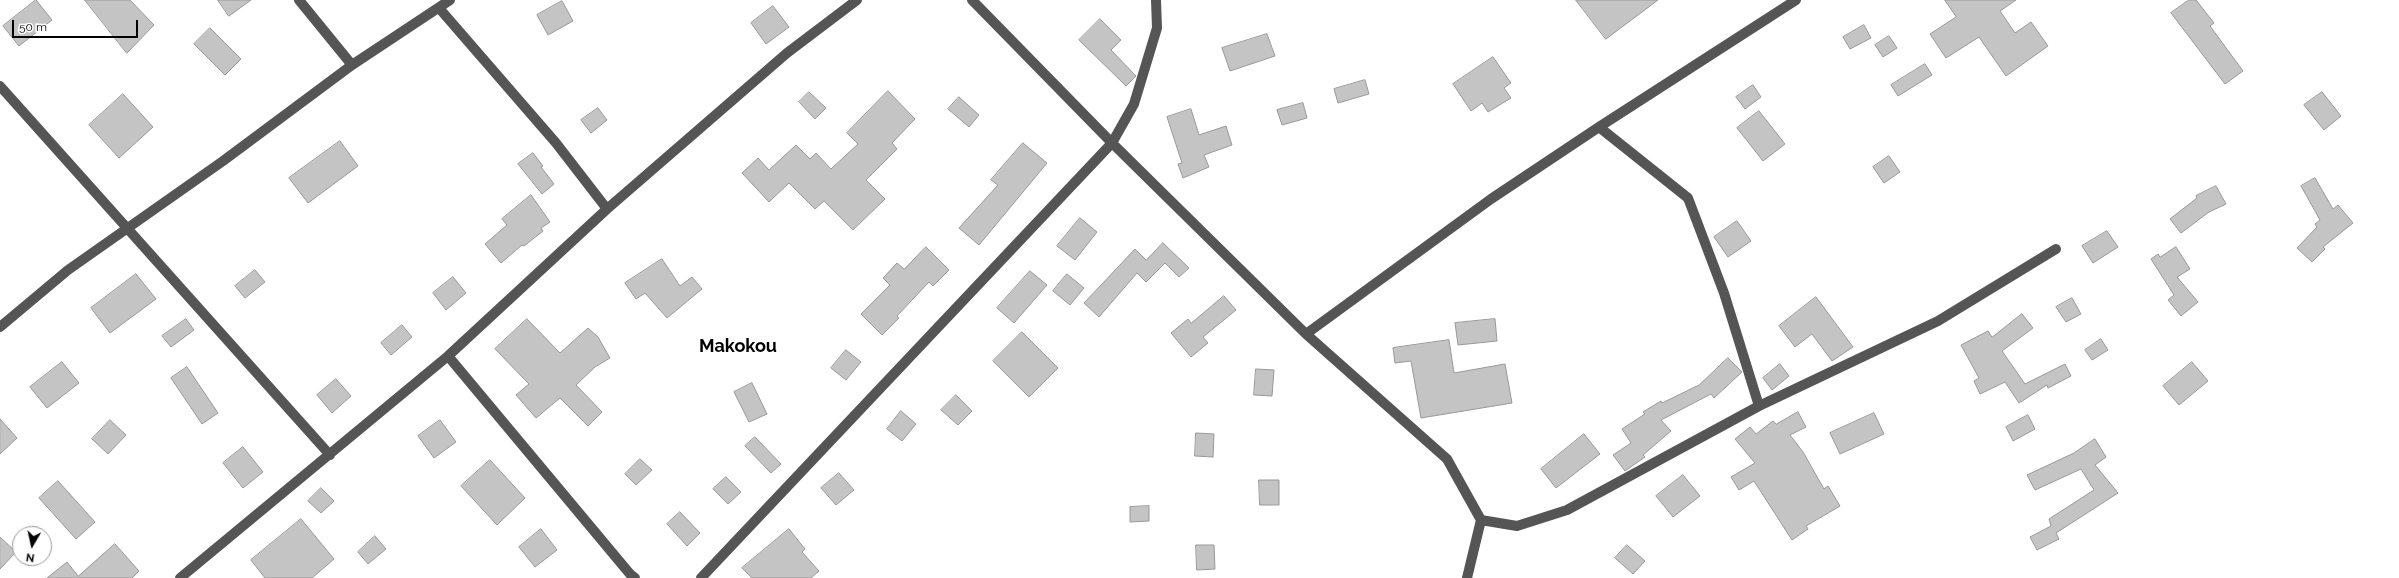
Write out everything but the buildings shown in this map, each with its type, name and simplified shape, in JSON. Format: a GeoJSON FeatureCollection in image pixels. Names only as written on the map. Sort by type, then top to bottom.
{"type":"FeatureCollection","features":[{"type":"Feature","properties":{"kind":"street"},"geometry":{"type":"LineString","coordinates":[[299,0],[352,65]]}},
{"type":"Feature","properties":{"kind":"street"},"geometry":{"type":"LineString","coordinates":[[0,327],[68,270],[223,161],[352,65],[450,0]]}},
{"type":"Feature","properties":{"kind":"street"},"geometry":{"type":"LineString","coordinates":[[180,578],[448,356],[606,209],[787,54],[857,0]]}},
{"type":"Feature","properties":{"kind":"street"},"geometry":{"type":"LineString","coordinates":[[972,0],[1112,143],[1306,334],[1447,459],[1481,520],[1467,578]]}},
{"type":"Feature","properties":{"kind":"street"},"geometry":{"type":"LineString","coordinates":[[701,578],[1112,143],[1134,104],[1157,28],[1156,0]]}},
{"type":"Feature","properties":{"kind":"street"},"geometry":{"type":"LineString","coordinates":[[1306,334],[1491,200],[1599,127],[1796,0]]}},
{"type":"Feature","properties":{"kind":"street"},"geometry":{"type":"LineString","coordinates":[[439,8],[556,143],[606,209]]}},
{"type":"Feature","properties":{"kind":"street"},"geometry":{"type":"LineString","coordinates":[[0,86],[129,227],[330,455]]}},
{"type":"Feature","properties":{"kind":"street"},"geometry":{"type":"LineString","coordinates":[[1599,127],[1688,198],[1724,293],[1759,406]]}},
{"type":"Feature","properties":{"kind":"street"},"geometry":{"type":"LineString","coordinates":[[1481,520],[1517,526],[1567,510],[1759,406],[1938,321],[2056,249]]}},
{"type":"Feature","properties":{"kind":"street"},"geometry":{"type":"LineString","coordinates":[[448,356],[625,568],[635,578]]}},
{"type":"Feature","properties":{"kind":"district","name":"Makokou"},"geometry":{"type":"Point","coordinates":[738,347]}}]}
